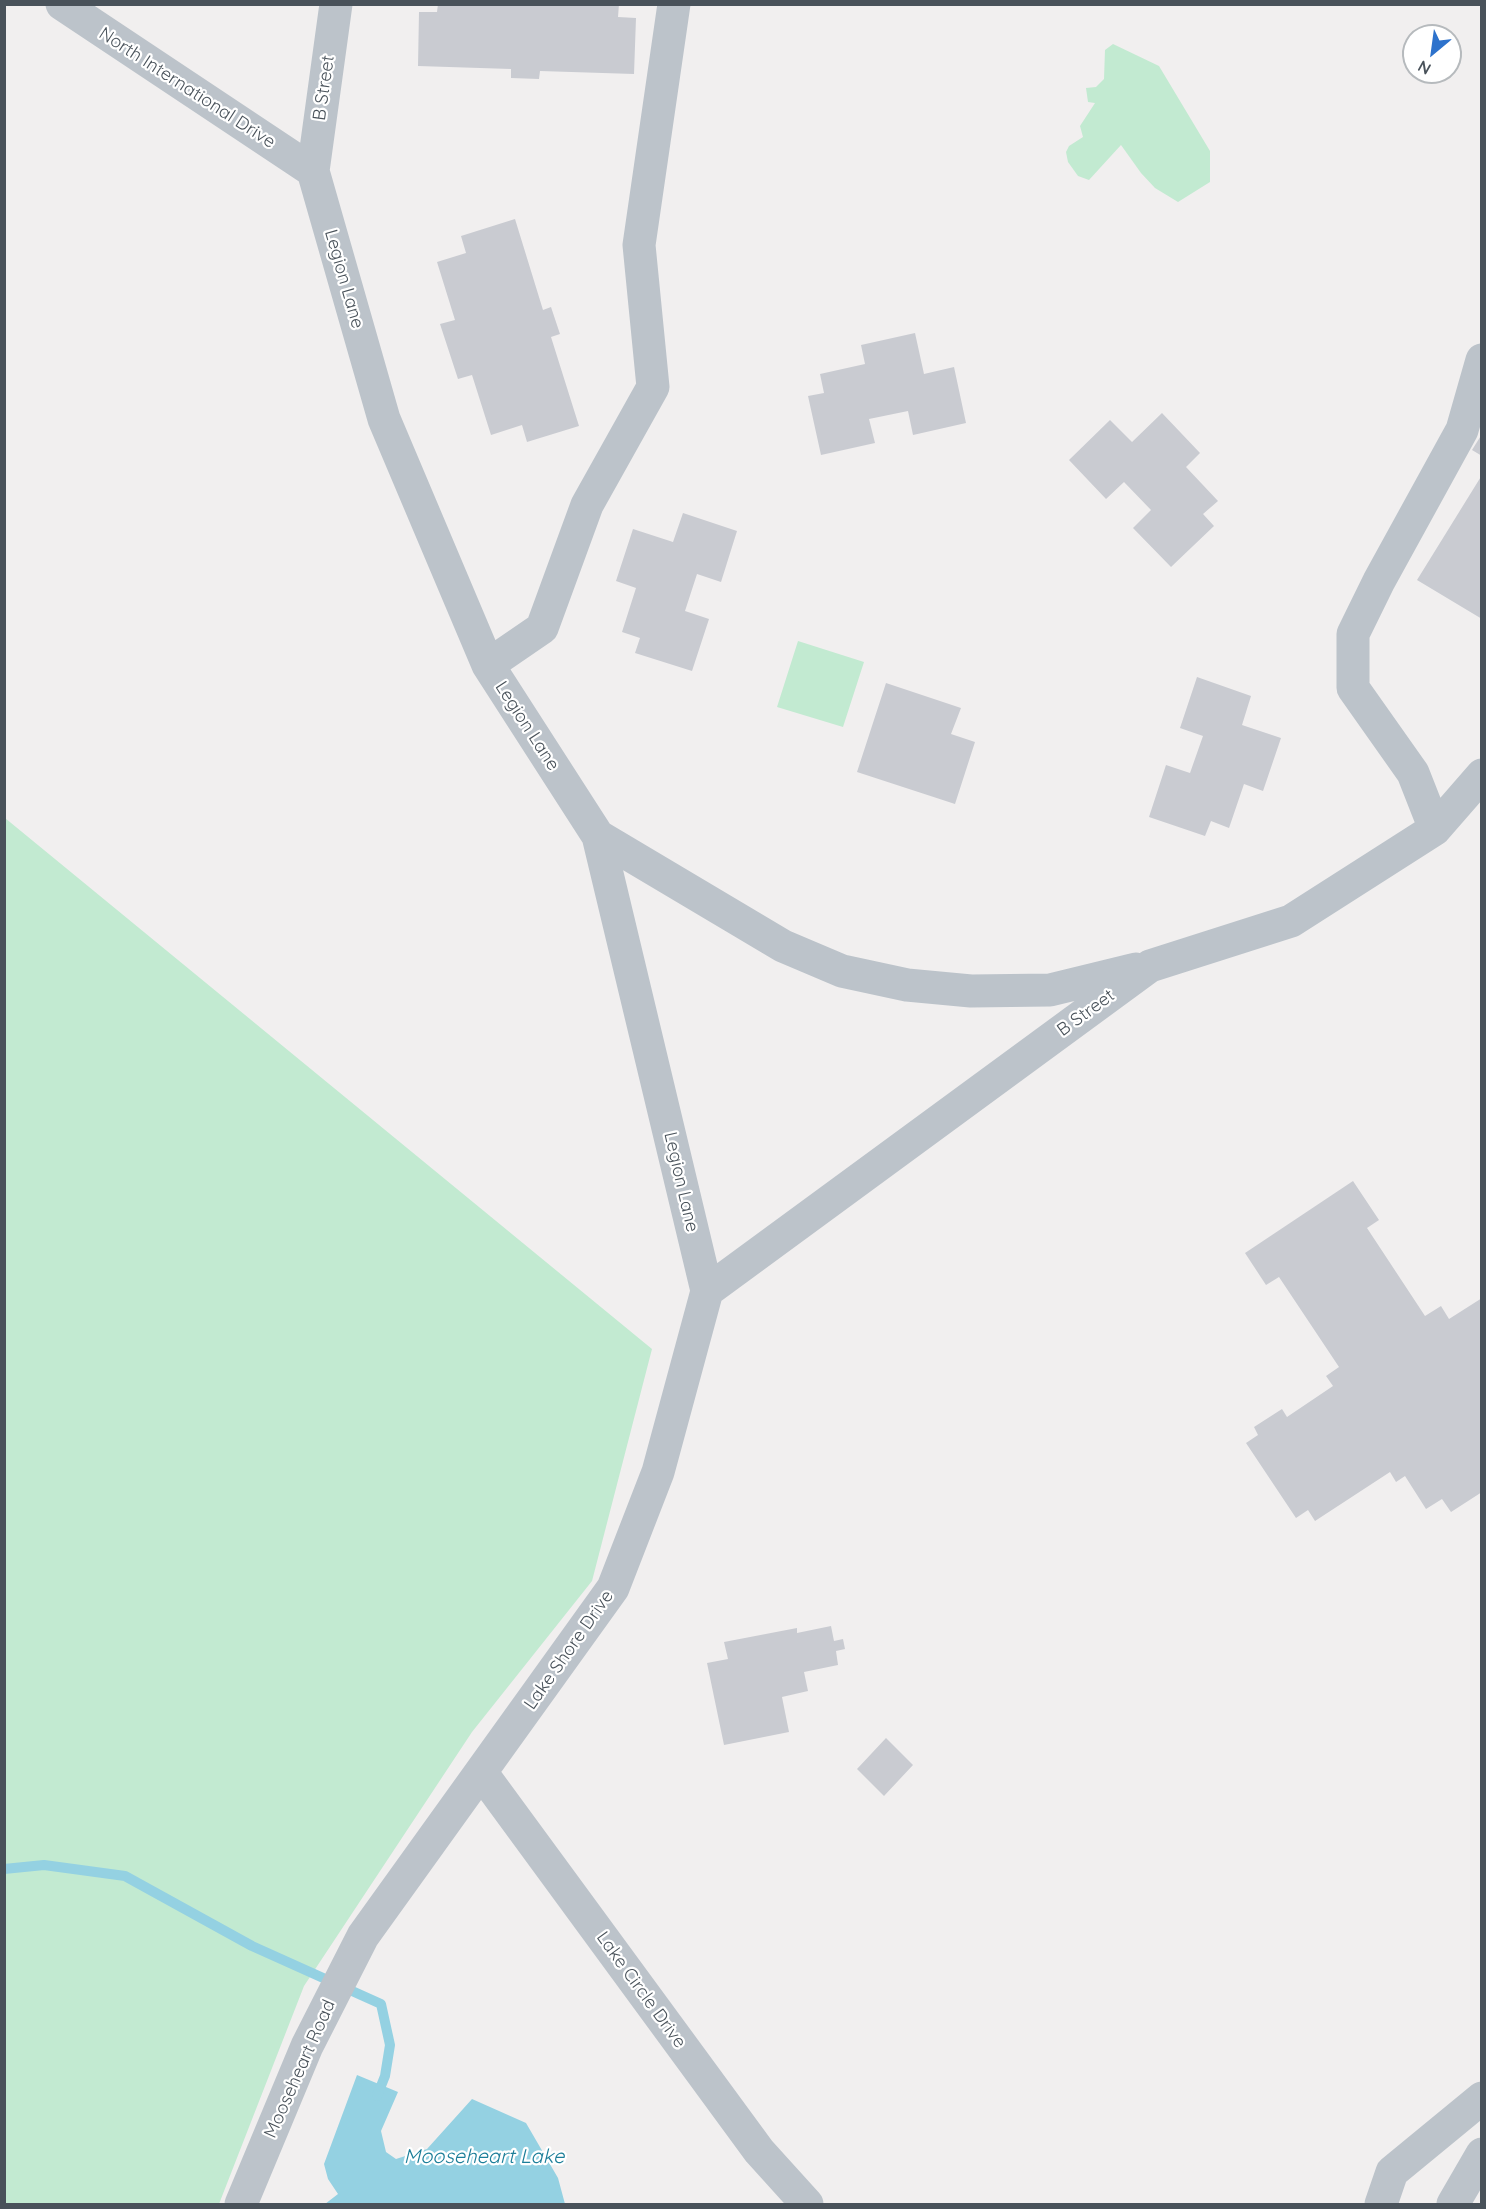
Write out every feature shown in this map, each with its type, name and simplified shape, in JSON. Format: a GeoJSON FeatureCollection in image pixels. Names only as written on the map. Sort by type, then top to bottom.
{"type":"FeatureCollection","features":[{"type":"Feature","properties":{"kind":"street","name":"North International Drive"},"geometry":{"type":"LineString","coordinates":[[62,4],[313,171]]}},
{"type":"Feature","properties":{"kind":"street","name":"B Street"},"geometry":{"type":"LineString","coordinates":[[313,171],[336,4]]}},
{"type":"Feature","properties":{"kind":"street"},"geometry":{"type":"LineString","coordinates":[[488,665],[542,628],[587,505],[653,387],[639,245],[674,4]]}},
{"type":"Feature","properties":{"kind":"street","name":"Legion Lane"},"geometry":{"type":"LineString","coordinates":[[313,171],[384,419],[488,665],[598,836],[707,1291]]}},
{"type":"Feature","properties":{"kind":"street"},"geometry":{"type":"LineString","coordinates":[[1435,829],[1413,773],[1353,688],[1353,634],[1379,580],[1462,430],[1482,360]]}},
{"type":"Feature","properties":{"kind":"street","name":"B Street"},"geometry":{"type":"LineString","coordinates":[[707,1291],[1150,966],[1291,921],[1435,829],[1482,775]]}},
{"type":"Feature","properties":{"kind":"street"},"geometry":{"type":"LineString","coordinates":[[598,836],[783,946],[842,971],[907,985],[971,991],[1050,990],[1150,966]]}},
{"type":"Feature","properties":{"kind":"street","name":"Lake Shore Drive"},"geometry":{"type":"LineString","coordinates":[[363,1936],[613,1588],[658,1472],[707,1291]]}},
{"type":"Feature","properties":{"kind":"street","name":"Lake Circle Drive"},"geometry":{"type":"LineString","coordinates":[[481,1772],[759,2151],[807,2205]]}},
{"type":"Feature","properties":{"kind":"street","name":"Mooseheart Road"},"geometry":{"type":"LineString","coordinates":[[241,2205],[307,2046],[363,1936]]}},
{"type":"Feature","properties":{"kind":"street"},"geometry":{"type":"LineString","coordinates":[[1381,2205],[1392,2172],[1482,2098]]}},
{"type":"Feature","properties":{"kind":"street"},"geometry":{"type":"LineString","coordinates":[[1454,2205],[1482,2154]]}},
{"type":"Feature","properties":{"kind":"green space"},"geometry":{"type":"Polygon","coordinates":[[[1113,44],[1159,66],[1210,151],[1210,182],[1178,202],[1155,188],[1121,145],[1089,180],[1078,176],[1068,162],[1066,152],[1069,146],[1083,137],[1080,126],[1095,103],[1088,102],[1086,88],[1096,87],[1104,79],[1105,50],[1113,44]]]}},
{"type":"Feature","properties":{"kind":"green space"},"geometry":{"type":"Polygon","coordinates":[[[798,641],[864,662],[843,727],[777,707],[798,641]]]}},
{"type":"Feature","properties":{"kind":"green space"},"geometry":{"type":"Polygon","coordinates":[[[5,818],[652,1349],[592,1581],[472,1732],[304,1986],[219,2204],[5,2204],[5,818]]]}},
{"type":"Feature","properties":{"kind":"water","name":"Mooseheart Lake"},"geometry":{"type":"Polygon","coordinates":[[[357,2075],[398,2092],[381,2131],[386,2152],[396,2159],[427,2149],[472,2099],[526,2123],[558,2178],[565,2204],[325,2204],[338,2194],[328,2179],[324,2164],[357,2075]]]}},
{"type":"Feature","properties":{"kind":"building"},"geometry":{"type":"Polygon","coordinates":[[[438,4],[619,4],[618,17],[636,18],[634,74],[540,71],[539,79],[511,78],[511,69],[418,66],[419,12],[437,12],[438,4]]]}},
{"type":"Feature","properties":{"kind":"building"},"geometry":{"type":"Polygon","coordinates":[[[515,219],[543,310],[551,307],[560,334],[551,337],[579,426],[527,442],[522,425],[491,435],[472,375],[458,379],[440,324],[455,320],[437,262],[466,253],[461,236],[515,219]]]}},
{"type":"Feature","properties":{"kind":"building"},"geometry":{"type":"Polygon","coordinates":[[[915,333],[924,374],[954,367],[966,423],[913,435],[908,411],[869,419],[875,443],[821,455],[808,396],[824,393],[820,374],[865,364],[861,345],[915,333]]]}},
{"type":"Feature","properties":{"kind":"building"},"geometry":{"type":"Polygon","coordinates":[[[1162,413],[1200,453],[1186,467],[1218,501],[1203,514],[1214,526],[1171,567],[1133,528],[1151,510],[1124,482],[1106,499],[1069,460],[1110,420],[1132,442],[1162,413]]]}},
{"type":"Feature","properties":{"kind":"building"},"geometry":{"type":"Polygon","coordinates":[[[1482,434],[1482,456],[1472,450],[1482,434]]]}},
{"type":"Feature","properties":{"kind":"building"},"geometry":{"type":"Polygon","coordinates":[[[1482,475],[1482,619],[1417,580],[1482,475]]]}},
{"type":"Feature","properties":{"kind":"building"},"geometry":{"type":"Polygon","coordinates":[[[683,513],[737,531],[721,582],[697,574],[685,611],[709,619],[692,671],[635,653],[640,638],[622,632],[636,588],[616,581],[633,529],[673,542],[683,513]]]}},
{"type":"Feature","properties":{"kind":"building"},"geometry":{"type":"Polygon","coordinates":[[[1197,677],[1251,696],[1242,725],[1281,738],[1263,791],[1244,784],[1229,828],[1211,821],[1205,836],[1149,817],[1166,765],[1190,773],[1203,736],[1180,728],[1197,677]]]}},
{"type":"Feature","properties":{"kind":"building"},"geometry":{"type":"Polygon","coordinates":[[[886,683],[961,708],[951,734],[975,742],[955,804],[857,772],[886,683]]]}},
{"type":"Feature","properties":{"kind":"building"},"geometry":{"type":"Polygon","coordinates":[[[1353,1181],[1379,1220],[1367,1228],[1425,1316],[1441,1306],[1449,1319],[1482,1298],[1482,1492],[1451,1512],[1442,1499],[1426,1509],[1405,1476],[1396,1482],[1390,1472],[1315,1521],[1308,1510],[1296,1518],[1246,1443],[1258,1435],[1254,1427],[1282,1409],[1287,1417],[1333,1386],[1326,1376],[1339,1367],[1279,1277],[1266,1285],[1245,1253],[1353,1181]]]}},
{"type":"Feature","properties":{"kind":"building"},"geometry":{"type":"Polygon","coordinates":[[[831,1626],[834,1641],[843,1639],[845,1649],[836,1651],[838,1665],[804,1672],[808,1691],[782,1697],[789,1732],[724,1745],[707,1663],[728,1659],[724,1642],[797,1628],[797,1633],[831,1626]]]}},
{"type":"Feature","properties":{"kind":"building"},"geometry":{"type":"Polygon","coordinates":[[[886,1738],[913,1765],[884,1796],[857,1769],[886,1738]]]}},
{"type":"Feature","properties":{"kind":"waterway"},"geometry":{"type":"LineString","coordinates":[[4,1869],[44,1865],[125,1876],[252,1946],[381,2004],[390,2045],[385,2076],[377,2096]]}}]}
